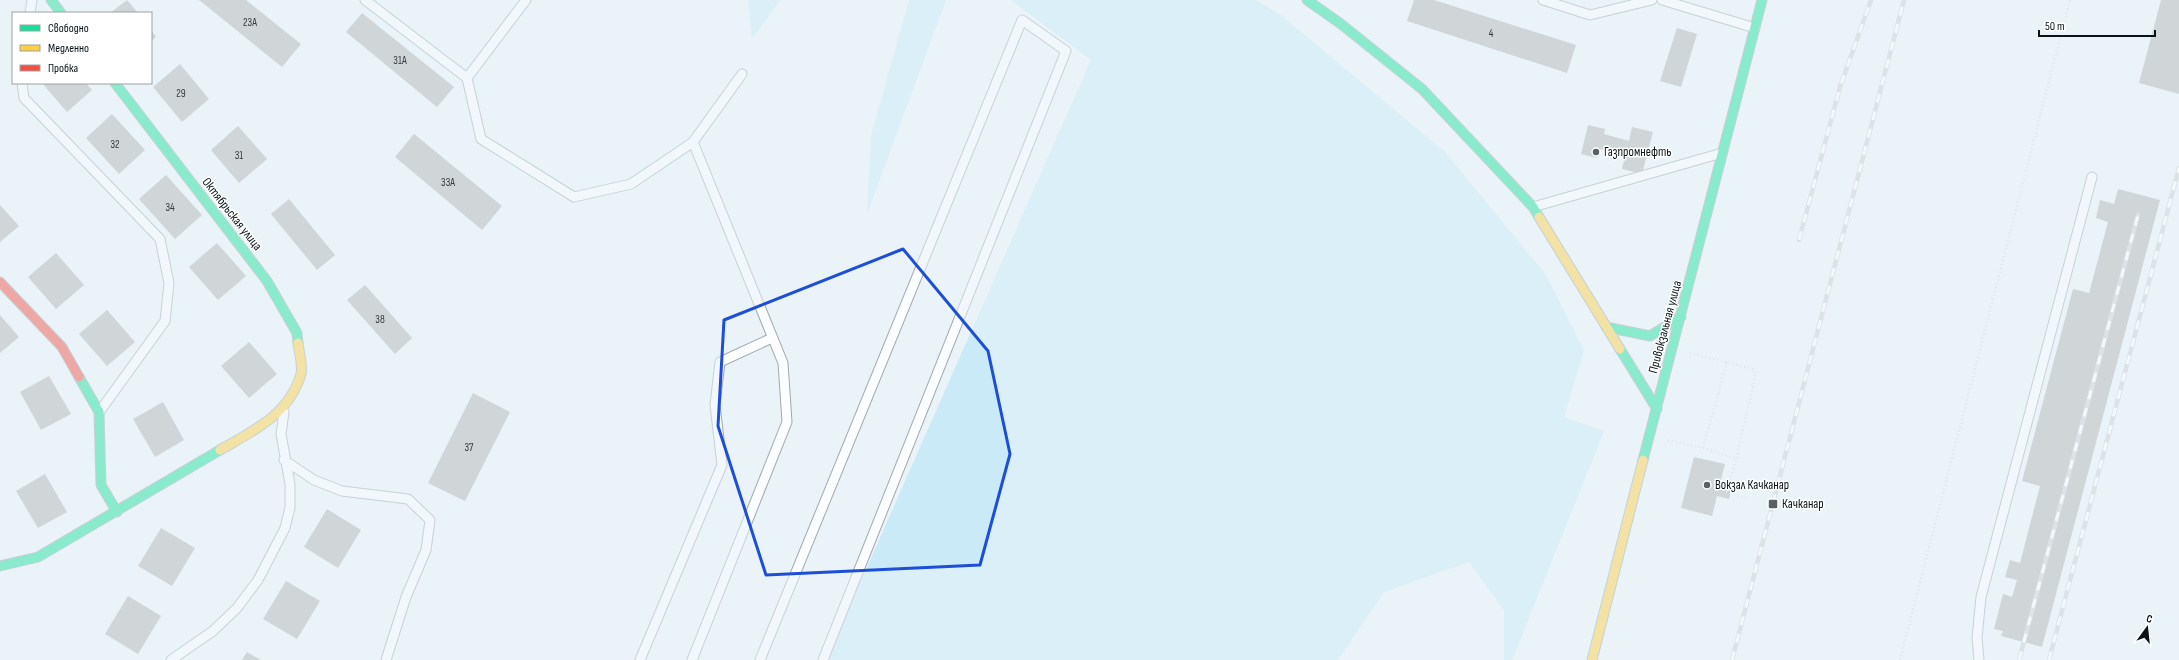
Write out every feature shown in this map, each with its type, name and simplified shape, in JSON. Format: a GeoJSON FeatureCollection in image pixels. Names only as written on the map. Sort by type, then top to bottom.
{"type":"FeatureCollection","features":[{"type":"Feature","properties":{"kind":"street"},"geometry":{"type":"LineString","coordinates":[[51,0],[60,12]]}},
{"type":"Feature","properties":{"kind":"street"},"geometry":{"type":"LineString","coordinates":[[1307,0],[1341,24],[1422,90],[1533,207],[1657,409]]}},
{"type":"Feature","properties":{"kind":"street","name":"Привокзальная улица"},"geometry":{"type":"LineString","coordinates":[[1592,660],[1651,436],[1762,0]]}},
{"type":"Feature","properties":{"kind":"street","name":"Октябрьская улица"},"geometry":{"type":"LineString","coordinates":[[116,84],[267,281],[298,333],[301,373],[285,406]]}},
{"type":"Feature","properties":{"kind":"street"},"geometry":{"type":"LineString","coordinates":[[0,282],[62,347],[99,412],[101,485],[117,512]]}},
{"type":"Feature","properties":{"kind":"street"},"geometry":{"type":"LineString","coordinates":[[1606,327],[1650,336],[1681,317]]}},
{"type":"Feature","properties":{"kind":"street"},"geometry":{"type":"LineString","coordinates":[[0,566],[38,557],[268,422],[285,406]]}},
{"type":"Feature","properties":{"kind":"lane"},"geometry":{"type":"LineString","coordinates":[[30,12],[32,0]]}},
{"type":"Feature","properties":{"kind":"lane"},"geometry":{"type":"LineString","coordinates":[[365,0],[467,78],[481,139],[574,197],[631,184],[693,142],[742,74]]}},
{"type":"Feature","properties":{"kind":"lane"},"geometry":{"type":"LineString","coordinates":[[467,78],[526,0]]}},
{"type":"Feature","properties":{"kind":"lane"},"geometry":{"type":"LineString","coordinates":[[1543,0],[1590,15],[1652,0]]}},
{"type":"Feature","properties":{"kind":"lane"},"geometry":{"type":"LineString","coordinates":[[1662,0],[1755,28]]}},
{"type":"Feature","properties":{"kind":"lane"},"geometry":{"type":"LineString","coordinates":[[760,660],[1022,20],[1066,51],[823,660]]}},
{"type":"Feature","properties":{"kind":"lane"},"geometry":{"type":"LineString","coordinates":[[22,84],[24,98],[160,239],[169,283],[165,321],[99,412]]}},
{"type":"Feature","properties":{"kind":"lane"},"geometry":{"type":"LineString","coordinates":[[692,660],[787,422],[783,363],[693,142]]}},
{"type":"Feature","properties":{"kind":"lane"},"geometry":{"type":"LineString","coordinates":[[1533,207],[1723,152]]}},
{"type":"Feature","properties":{"kind":"lane"},"geometry":{"type":"LineString","coordinates":[[1979,660],[1977,638],[1981,597],[2092,177]]}},
{"type":"Feature","properties":{"kind":"lane"},"geometry":{"type":"LineString","coordinates":[[640,660],[722,465],[715,405],[720,362],[772,338]]}},
{"type":"Feature","properties":{"kind":"lane"},"geometry":{"type":"LineString","coordinates":[[171,660],[213,631],[237,608],[258,580],[285,528],[290,508],[290,484],[284,460],[281,434],[285,406]]}},
{"type":"Feature","properties":{"kind":"lane"},"geometry":{"type":"LineString","coordinates":[[284,460],[314,480],[342,491],[408,499],[430,520],[426,550],[406,597],[386,660]]}},
{"type":"Feature","properties":{"kind":"path"},"geometry":{"type":"LineString","coordinates":[[1900,660],[2070,0]]}},
{"type":"Feature","properties":{"kind":"path"},"geometry":{"type":"LineString","coordinates":[[1684,351],[1753,369],[1756,374],[1727,492],[1747,498]]}},
{"type":"Feature","properties":{"kind":"path"},"geometry":{"type":"LineString","coordinates":[[1703,448],[1727,362]]}},
{"type":"Feature","properties":{"kind":"path"},"geometry":{"type":"LineString","coordinates":[[1651,436],[1703,448],[1736,459]]}},
{"type":"Feature","properties":{"kind":"highlighted area"},"geometry":{"type":"Polygon","coordinates":[[[903,249],[988,351],[1010,454],[980,565],[766,575],[718,426],[724,320],[903,249]]]}},
{"type":"Feature","properties":{"kind":"shaded area"},"geometry":{"type":"Polygon","coordinates":[[[748,0],[780,0],[752,39],[748,0]]]}},
{"type":"Feature","properties":{"kind":"shaded area"},"geometry":{"type":"Polygon","coordinates":[[[909,0],[946,0],[867,214],[871,136],[909,0]]]}},
{"type":"Feature","properties":{"kind":"shaded area"},"geometry":{"type":"Polygon","coordinates":[[[1011,0],[1256,0],[1282,16],[1445,152],[1546,275],[1584,350],[1564,417],[1604,431],[1512,660],[1504,660],[1504,610],[1469,562],[1384,592],[1338,660],[826,660],[1091,60],[1011,0]]]}},
{"type":"Feature","properties":{"kind":"building"},"geometry":{"type":"Polygon","coordinates":[[[127,0],[137,12],[111,12],[127,0]]]}},
{"type":"Feature","properties":{"kind":"building"},"geometry":{"type":"Polygon","coordinates":[[[199,0],[246,0],[301,44],[282,67],[199,0]]]}},
{"type":"Feature","properties":{"kind":"building"},"geometry":{"type":"Polygon","coordinates":[[[1414,0],[1434,0],[1576,45],[1567,73],[1407,21],[1414,0]]]}},
{"type":"Feature","properties":{"kind":"building"},"geometry":{"type":"Polygon","coordinates":[[[2161,0],[2179,0],[2179,94],[2139,83],[2161,0]]]}},
{"type":"Feature","properties":{"kind":"building"},"geometry":{"type":"Polygon","coordinates":[[[362,13],[454,87],[437,107],[346,32],[362,13]]]}},
{"type":"Feature","properties":{"kind":"building"},"geometry":{"type":"Polygon","coordinates":[[[1677,28],[1697,34],[1681,87],[1660,81],[1677,28]]]}},
{"type":"Feature","properties":{"kind":"building"},"geometry":{"type":"Polygon","coordinates":[[[152,31],[156,37],[152,40],[152,31]]]}},
{"type":"Feature","properties":{"kind":"building"},"geometry":{"type":"Polygon","coordinates":[[[180,64],[209,99],[182,122],[153,87],[180,64]]]}},
{"type":"Feature","properties":{"kind":"building"},"geometry":{"type":"Polygon","coordinates":[[[43,84],[87,84],[92,90],[67,112],[43,84]]]}},
{"type":"Feature","properties":{"kind":"building"},"geometry":{"type":"Polygon","coordinates":[[[112,114],[145,150],[119,174],[86,138],[112,114]]]}},
{"type":"Feature","properties":{"kind":"building"},"geometry":{"type":"Polygon","coordinates":[[[1588,125],[1605,129],[1604,134],[1629,141],[1632,127],[1653,132],[1642,174],[1622,169],[1625,156],[1600,149],[1597,158],[1581,154],[1588,125]]]}},
{"type":"Feature","properties":{"kind":"building"},"geometry":{"type":"Polygon","coordinates":[[[238,126],[267,159],[239,183],[211,150],[238,126]]]}},
{"type":"Feature","properties":{"kind":"building"},"geometry":{"type":"Polygon","coordinates":[[[414,134],[502,206],[482,230],[395,157],[414,134]]]}},
{"type":"Feature","properties":{"kind":"building"},"geometry":{"type":"Polygon","coordinates":[[[166,175],[202,215],[175,239],[139,199],[166,175]]]}},
{"type":"Feature","properties":{"kind":"building"},"geometry":{"type":"Polygon","coordinates":[[[2118,189],[2160,200],[2042,647],[2001,636],[2003,631],[1994,629],[2003,594],[2012,597],[2017,580],[2005,577],[2010,560],[2020,563],[2040,486],[2022,481],[2073,289],[2089,293],[2108,222],[2096,218],[2100,200],[2114,204],[2118,189]]]}},
{"type":"Feature","properties":{"kind":"building"},"geometry":{"type":"Polygon","coordinates":[[[289,199],[335,255],[317,270],[271,214],[289,199]]]}},
{"type":"Feature","properties":{"kind":"building"},"geometry":{"type":"Polygon","coordinates":[[[0,205],[19,226],[0,242],[0,205]]]}},
{"type":"Feature","properties":{"kind":"building"},"geometry":{"type":"Polygon","coordinates":[[[217,243],[246,276],[218,300],[189,267],[217,243]]]}},
{"type":"Feature","properties":{"kind":"building"},"geometry":{"type":"Polygon","coordinates":[[[56,253],[84,285],[56,309],[28,277],[56,253]]]}},
{"type":"Feature","properties":{"kind":"building"},"geometry":{"type":"Polygon","coordinates":[[[365,285],[412,338],[395,354],[347,300],[365,285]]]}},
{"type":"Feature","properties":{"kind":"building"},"geometry":{"type":"Polygon","coordinates":[[[107,310],[135,342],[107,366],[79,334],[107,310]]]}},
{"type":"Feature","properties":{"kind":"building"},"geometry":{"type":"Polygon","coordinates":[[[0,315],[19,337],[0,353],[0,315]]]}},
{"type":"Feature","properties":{"kind":"building"},"geometry":{"type":"Polygon","coordinates":[[[249,342],[277,374],[249,398],[221,366],[249,342]]]}},
{"type":"Feature","properties":{"kind":"building"},"geometry":{"type":"Polygon","coordinates":[[[49,376],[71,414],[41,430],[20,392],[49,376]]]}},
{"type":"Feature","properties":{"kind":"building"},"geometry":{"type":"Polygon","coordinates":[[[473,393],[510,412],[465,501],[428,483],[473,393]]]}},
{"type":"Feature","properties":{"kind":"building"},"geometry":{"type":"Polygon","coordinates":[[[163,402],[184,440],[155,457],[133,419],[163,402]]]}},
{"type":"Feature","properties":{"kind":"building","name":"Вокзал Качканар"},"geometry":{"type":"Polygon","coordinates":[[[1694,457],[1725,464],[1720,483],[1732,487],[1729,499],[1717,496],[1712,516],[1681,508],[1694,457]]]}},
{"type":"Feature","properties":{"kind":"building"},"geometry":{"type":"Polygon","coordinates":[[[45,474],[67,512],[38,528],[16,491],[45,474]]]}},
{"type":"Feature","properties":{"kind":"building"},"geometry":{"type":"Polygon","coordinates":[[[327,509],[361,530],[338,568],[304,547],[327,509]]]}},
{"type":"Feature","properties":{"kind":"building"},"geometry":{"type":"Polygon","coordinates":[[[161,528],[195,548],[172,586],[138,566],[161,528]]]}},
{"type":"Feature","properties":{"kind":"building"},"geometry":{"type":"Polygon","coordinates":[[[286,581],[320,601],[297,639],[263,619],[286,581]]]}},
{"type":"Feature","properties":{"kind":"building"},"geometry":{"type":"Polygon","coordinates":[[[128,596],[161,616],[138,654],[105,634],[128,596]]]}},
{"type":"Feature","properties":{"kind":"building"},"geometry":{"type":"Polygon","coordinates":[[[247,652],[261,660],[242,660],[247,652]]]}},
{"type":"Feature","properties":{"kind":"railway"},"geometry":{"type":"LineString","coordinates":[[1799,240],[1840,87],[1871,0]]}},
{"type":"Feature","properties":{"kind":"railway"},"geometry":{"type":"LineString","coordinates":[[1732,660],[1904,0]]}},
{"type":"Feature","properties":{"kind":"railway"},"geometry":{"type":"LineString","coordinates":[[2049,660],[2179,168]]}},
{"type":"Feature","properties":{"kind":"railway"},"geometry":{"type":"LineString","coordinates":[[2019,660],[2138,215]]}},
{"type":"Feature","properties":{"kind":"traffic: fast"},"geometry":{"type":"LineString","coordinates":[[51,0],[60,12]]}},
{"type":"Feature","properties":{"kind":"traffic: fast"},"geometry":{"type":"LineString","coordinates":[[1307,0],[1341,24],[1422,89],[1533,207],[1539,217]]}},
{"type":"Feature","properties":{"kind":"traffic: fast"},"geometry":{"type":"LineString","coordinates":[[1643,460],[1762,0]]}},
{"type":"Feature","properties":{"kind":"traffic: fast"},"geometry":{"type":"LineString","coordinates":[[116,84],[267,281],[297,333],[298,343]]}},
{"type":"Feature","properties":{"kind":"traffic: fast"},"geometry":{"type":"LineString","coordinates":[[1606,327],[1650,336],[1681,317]]}},
{"type":"Feature","properties":{"kind":"traffic: fast"},"geometry":{"type":"LineString","coordinates":[[1620,349],[1657,409]]}},
{"type":"Feature","properties":{"kind":"traffic: fast"},"geometry":{"type":"LineString","coordinates":[[79,377],[99,412],[101,485],[117,512]]}},
{"type":"Feature","properties":{"kind":"traffic: fast"},"geometry":{"type":"LineString","coordinates":[[0,566],[38,557],[220,450]]}},
{"type":"Feature","properties":{"kind":"traffic: slow"},"geometry":{"type":"LineString","coordinates":[[1539,217],[1620,349]]}},
{"type":"Feature","properties":{"kind":"traffic: slow"},"geometry":{"type":"LineString","coordinates":[[220,450],[245,436],[268,420],[279,411],[288,400],[301,374],[298,343]]}},
{"type":"Feature","properties":{"kind":"traffic: slow"},"geometry":{"type":"LineString","coordinates":[[1592,660],[1643,460]]}},
{"type":"Feature","properties":{"kind":"traffic: jam"},"geometry":{"type":"LineString","coordinates":[[0,282],[62,347],[79,377]]}},
{"type":"Feature","properties":{"kind":"place","name":"Газпромнефть"},"geometry":{"type":"Point","coordinates":[1596,152]}},
{"type":"Feature","properties":{"kind":"place","name":"Вокзал Качканар"},"geometry":{"type":"Point","coordinates":[1707,485]}},
{"type":"Feature","properties":{"kind":"place","name":"Качканар"},"geometry":{"type":"Point","coordinates":[1773,504]}}]}
